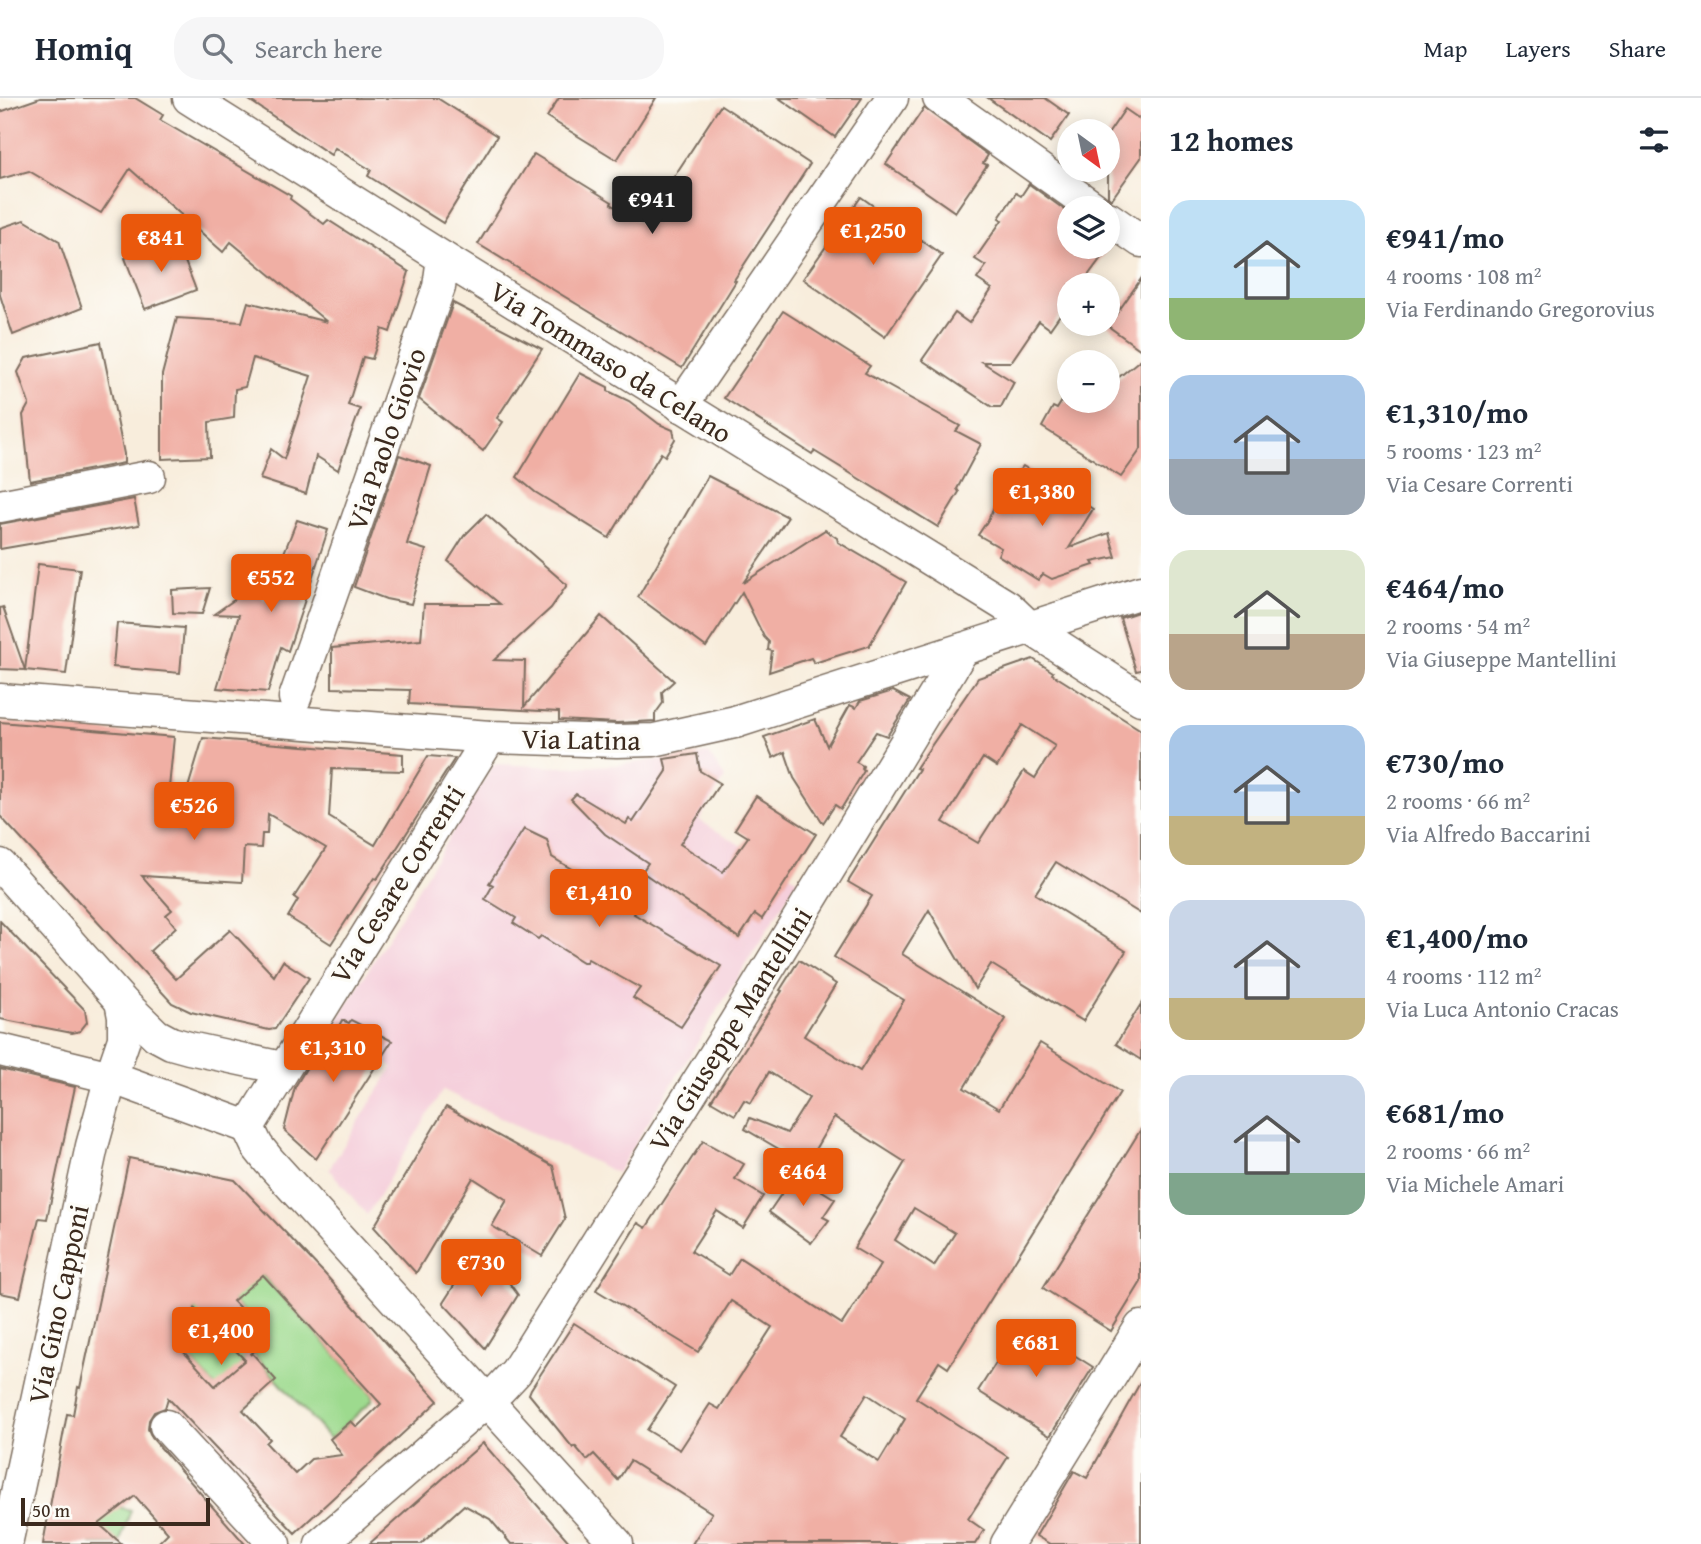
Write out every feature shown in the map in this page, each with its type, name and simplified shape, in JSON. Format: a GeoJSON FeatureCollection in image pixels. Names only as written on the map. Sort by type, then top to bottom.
{"type":"FeatureCollection","features":[{"type":"Feature","properties":{"kind":"street","name":"Via Tommaso da Celano"},"geometry":{"type":"LineString","coordinates":[[189,98],[223,107],[443,258],[1007,607],[1030,628],[1141,699]]}},
{"type":"Feature","properties":{"kind":"street"},"geometry":{"type":"LineString","coordinates":[[681,406],[892,98]]}},
{"type":"Feature","properties":{"kind":"street"},"geometry":{"type":"LineString","coordinates":[[939,98],[1077,196]]}},
{"type":"Feature","properties":{"kind":"street"},"geometry":{"type":"LineString","coordinates":[[1120,226],[1141,241]]}},
{"type":"Feature","properties":{"kind":"street","name":"Via Paolo Giovio"},"geometry":{"type":"LineString","coordinates":[[295,698],[439,287],[443,258]]}},
{"type":"Feature","properties":{"kind":"street"},"geometry":{"type":"LineString","coordinates":[[0,506],[149,477]]}},
{"type":"Feature","properties":{"kind":"street","name":"Via Latina"},"geometry":{"type":"LineString","coordinates":[[0,700],[490,737],[617,741],[669,738],[735,722],[1141,592]]}},
{"type":"Feature","properties":{"kind":"street","name":"Via Giuseppe Mantellini"},"geometry":{"type":"LineString","coordinates":[[321,1544],[506,1383],[526,1356],[742,1011],[963,649]]}},
{"type":"Feature","properties":{"kind":"street","name":"Via Cesare Correnti"},"geometry":{"type":"LineString","coordinates":[[248,1127],[282,1068],[490,737]]}},
{"type":"Feature","properties":{"kind":"street"},"geometry":{"type":"LineString","coordinates":[[0,865],[149,1030],[171,1043],[282,1068]]}},
{"type":"Feature","properties":{"kind":"street","name":"Via Gino Capponi"},"geometry":{"type":"LineString","coordinates":[[6,1544],[92,1146],[124,1039],[121,1001]]}},
{"type":"Feature","properties":{"kind":"street"},"geometry":{"type":"LineString","coordinates":[[0,1050],[111,1077],[248,1127],[257,1146],[270,1161],[617,1544]]}},
{"type":"Feature","properties":{"kind":"street"},"geometry":{"type":"LineString","coordinates":[[1007,1544],[1141,1327]]}},
{"type":"Feature","properties":{"kind":"street"},"geometry":{"type":"LineString","coordinates":[[166,1426],[275,1544]]}},
{"type":"Feature","properties":{"kind":"shaded area"},"geometry":{"type":"Polygon","coordinates":[[[708,753],[725,778],[699,820],[798,880],[617,1173],[443,1090],[367,1215],[329,1169],[393,1067],[329,1034],[494,764],[559,767],[617,765],[708,753]]]}},
{"type":"Feature","properties":{"kind":"green space"},"geometry":{"type":"Polygon","coordinates":[[[253,1265],[373,1395],[372,1401],[330,1439],[252,1352],[268,1337],[225,1292],[245,1359],[241,1364],[264,1391],[239,1413],[182,1350],[201,1290],[253,1265]]]}},
{"type":"Feature","properties":{"kind":"green space"},"geometry":{"type":"Polygon","coordinates":[[[100,1503],[131,1510],[119,1544],[91,1544],[100,1503]]]}},
{"type":"Feature","properties":{"kind":"building"},"geometry":{"type":"Polygon","coordinates":[[[40,98],[135,98],[163,115],[160,120],[291,196],[290,199],[324,224],[328,220],[409,272],[390,332],[382,329],[372,359],[363,357],[348,405],[360,409],[338,470],[316,456],[306,494],[260,479],[271,449],[284,459],[311,376],[253,358],[245,387],[235,389],[234,418],[209,422],[210,457],[162,459],[162,375],[177,318],[242,322],[248,302],[327,322],[231,242],[223,252],[130,169],[101,213],[29,171],[0,179],[0,112],[40,98]]]}},
{"type":"Feature","properties":{"kind":"building"},"geometry":{"type":"Polygon","coordinates":[[[246,98],[437,98],[497,136],[443,223],[368,176],[371,170],[335,148],[331,155],[246,98]]]}},
{"type":"Feature","properties":{"kind":"building"},"geometry":{"type":"Polygon","coordinates":[[[559,98],[656,98],[617,160],[547,117],[559,98]]]}},
{"type":"Feature","properties":{"kind":"building"},"geometry":{"type":"Polygon","coordinates":[[[779,98],[862,98],[835,137],[779,98]]]}},
{"type":"Feature","properties":{"kind":"building"},"geometry":{"type":"Polygon","coordinates":[[[988,98],[1045,98],[1069,115],[1066,119],[1057,119],[1057,132],[1050,142],[988,98]]]}},
{"type":"Feature","properties":{"kind":"building"},"geometry":{"type":"Polygon","coordinates":[[[721,105],[810,164],[734,280],[736,281],[682,368],[478,244],[534,154],[643,224],[721,105]]]}},
{"type":"Feature","properties":{"kind":"building"},"geometry":{"type":"Polygon","coordinates":[[[924,108],[988,155],[983,163],[987,165],[955,212],[886,164],[924,108]]]}},
{"type":"Feature","properties":{"kind":"building"},"geometry":{"type":"Polygon","coordinates":[[[1125,109],[1141,120],[1141,158],[1114,196],[1108,196],[1108,182],[1120,182],[1118,119],[1125,109]]]}},
{"type":"Feature","properties":{"kind":"building"},"geometry":{"type":"Polygon","coordinates":[[[1029,184],[1057,204],[1057,259],[1100,259],[1090,273],[1057,273],[1057,319],[1050,329],[1039,321],[1011,362],[982,362],[1014,382],[1001,407],[992,407],[922,360],[955,313],[969,323],[992,289],[977,279],[986,266],[975,259],[1002,220],[999,218],[1016,193],[1021,196],[1029,184]]]}},
{"type":"Feature","properties":{"kind":"building"},"geometry":{"type":"Polygon","coordinates":[[[861,197],[942,255],[885,337],[803,279],[861,197]]]}},
{"type":"Feature","properties":{"kind":"building"},"geometry":{"type":"Polygon","coordinates":[[[24,220],[59,241],[82,308],[13,335],[0,295],[0,228],[24,220]]]}},
{"type":"Feature","properties":{"kind":"building"},"geometry":{"type":"Polygon","coordinates":[[[176,238],[196,290],[145,309],[125,258],[176,238]]]}},
{"type":"Feature","properties":{"kind":"building"},"geometry":{"type":"Polygon","coordinates":[[[1141,279],[1141,350],[1120,335],[1120,309],[1141,279]]]}},
{"type":"Feature","properties":{"kind":"building"},"geometry":{"type":"Polygon","coordinates":[[[453,303],[542,349],[497,418],[503,422],[483,451],[419,399],[453,303]]]}},
{"type":"Feature","properties":{"kind":"building"},"geometry":{"type":"Polygon","coordinates":[[[783,311],[870,366],[865,373],[960,426],[956,431],[981,444],[957,489],[959,492],[938,527],[814,451],[812,454],[724,398],[783,311]]]}},
{"type":"Feature","properties":{"kind":"building"},"geometry":{"type":"Polygon","coordinates":[[[101,342],[124,463],[30,481],[23,415],[29,404],[18,372],[26,358],[101,342]]]}},
{"type":"Feature","properties":{"kind":"building"},"geometry":{"type":"Polygon","coordinates":[[[1141,359],[1141,449],[1121,477],[1042,427],[1053,407],[1057,409],[1057,413],[1120,413],[1120,376],[1141,359]]]}},
{"type":"Feature","properties":{"kind":"building"},"geometry":{"type":"Polygon","coordinates":[[[580,373],[608,387],[608,391],[629,401],[659,424],[673,430],[675,439],[665,456],[661,453],[609,538],[535,492],[517,477],[580,373]]]}},
{"type":"Feature","properties":{"kind":"building"},"geometry":{"type":"Polygon","coordinates":[[[399,455],[431,466],[407,544],[426,550],[411,604],[386,599],[354,587],[399,455]]]}},
{"type":"Feature","properties":{"kind":"building"},"geometry":{"type":"Polygon","coordinates":[[[1023,466],[1093,509],[1069,548],[1109,533],[1116,557],[1092,562],[1094,565],[1052,579],[1043,574],[1038,580],[998,555],[1001,548],[978,535],[988,520],[1008,476],[1014,477],[1023,466]]]}},
{"type":"Feature","properties":{"kind":"building"},"geometry":{"type":"Polygon","coordinates":[[[708,476],[788,517],[743,583],[825,530],[837,538],[838,542],[906,582],[869,646],[814,663],[811,658],[769,672],[772,651],[768,650],[769,642],[742,592],[706,647],[638,597],[708,476]]]}},
{"type":"Feature","properties":{"kind":"building"},"geometry":{"type":"Polygon","coordinates":[[[134,499],[139,525],[0,549],[0,524],[134,499]]]}},
{"type":"Feature","properties":{"kind":"building"},"geometry":{"type":"Polygon","coordinates":[[[486,514],[567,585],[551,608],[494,660],[525,661],[524,707],[601,616],[674,681],[662,692],[663,703],[655,714],[655,721],[617,723],[559,720],[559,712],[409,704],[410,690],[332,688],[332,648],[421,640],[424,604],[500,604],[448,561],[464,536],[486,514]]]}},
{"type":"Feature","properties":{"kind":"building"},"geometry":{"type":"Polygon","coordinates":[[[297,520],[328,530],[288,651],[281,647],[268,692],[217,688],[239,615],[214,614],[254,586],[265,601],[297,520]]]}},
{"type":"Feature","properties":{"kind":"building"},"geometry":{"type":"Polygon","coordinates":[[[38,564],[80,569],[66,674],[25,670],[38,564]]]}},
{"type":"Feature","properties":{"kind":"building"},"geometry":{"type":"Polygon","coordinates":[[[210,588],[202,614],[173,613],[172,590],[210,588]]]}},
{"type":"Feature","properties":{"kind":"building"},"geometry":{"type":"Polygon","coordinates":[[[3,607],[25,670],[0,669],[0,608],[3,607]]]}},
{"type":"Feature","properties":{"kind":"building"},"geometry":{"type":"Polygon","coordinates":[[[1141,611],[1141,670],[1136,671],[1120,618],[1141,611]]]}},
{"type":"Feature","properties":{"kind":"building"},"geometry":{"type":"Polygon","coordinates":[[[117,623],[184,628],[180,673],[113,667],[117,623]]]}},
{"type":"Feature","properties":{"kind":"building"},"geometry":{"type":"Polygon","coordinates":[[[1033,659],[1141,730],[1141,914],[1056,862],[1035,894],[1126,951],[1083,1021],[991,964],[975,989],[929,910],[902,954],[1006,1019],[964,1088],[999,1109],[1040,1043],[1120,1092],[948,1368],[939,1362],[916,1398],[1008,1457],[968,1519],[984,1530],[975,1544],[692,1544],[712,1513],[630,1461],[618,1480],[594,1454],[587,1460],[575,1446],[573,1448],[529,1394],[574,1323],[675,1387],[647,1430],[680,1450],[710,1404],[719,1409],[772,1327],[731,1301],[698,1352],[596,1290],[638,1223],[646,1228],[703,1141],[744,1164],[735,1179],[763,1196],[743,1228],[717,1211],[691,1251],[729,1275],[740,1258],[842,1324],[881,1264],[854,1248],[905,1162],[834,1117],[806,1165],[745,1129],[750,1118],[787,1133],[809,1098],[769,1072],[751,1103],[744,1100],[735,1115],[711,1101],[799,960],[836,984],[804,1036],[860,1071],[904,1000],[834,957],[872,896],[848,882],[919,769],[916,768],[978,678],[1033,659]],[[1022,725],[997,767],[983,758],[943,822],[978,843],[1024,771],[1035,778],[1055,746],[1022,725]],[[914,1208],[895,1240],[934,1266],[955,1233],[914,1208]],[[867,1394],[840,1437],[879,1462],[905,1419],[867,1394]]]}},
{"type":"Feature","properties":{"kind":"building"},"geometry":{"type":"Polygon","coordinates":[[[893,691],[910,700],[887,736],[876,732],[856,762],[863,766],[864,771],[841,809],[835,805],[823,823],[794,778],[785,752],[773,758],[764,737],[815,719],[827,746],[850,705],[856,708],[860,701],[893,691]]]}},
{"type":"Feature","properties":{"kind":"building"},"geometry":{"type":"Polygon","coordinates":[[[0,722],[174,737],[166,818],[178,821],[203,738],[403,754],[403,771],[332,769],[329,817],[375,845],[428,756],[455,758],[377,879],[374,878],[331,944],[288,917],[298,900],[294,897],[326,848],[268,814],[267,834],[262,834],[261,848],[244,847],[242,882],[142,876],[172,910],[166,915],[176,927],[150,951],[176,979],[230,930],[274,976],[283,961],[309,978],[275,1029],[269,1030],[191,1012],[172,1003],[0,816],[0,722]]]}},
{"type":"Feature","properties":{"kind":"building"},"geometry":{"type":"Polygon","coordinates":[[[697,754],[700,771],[720,783],[680,844],[723,872],[748,837],[735,829],[756,796],[816,834],[762,919],[755,914],[739,938],[642,872],[648,863],[605,834],[571,799],[576,794],[626,824],[629,819],[633,822],[667,771],[664,759],[697,754]]]}},
{"type":"Feature","properties":{"kind":"building"},"geometry":{"type":"Polygon","coordinates":[[[524,829],[547,840],[552,857],[637,909],[634,914],[721,966],[681,1027],[633,998],[640,988],[588,959],[583,962],[541,936],[538,939],[513,923],[516,918],[485,899],[493,885],[489,883],[524,829]]]}},
{"type":"Feature","properties":{"kind":"building"},"geometry":{"type":"Polygon","coordinates":[[[0,921],[85,1010],[87,1022],[80,1031],[72,1033],[0,1019],[0,921]]]}},
{"type":"Feature","properties":{"kind":"building"},"geometry":{"type":"Polygon","coordinates":[[[1141,1004],[1141,1060],[1116,1044],[1141,1004]]]}},
{"type":"Feature","properties":{"kind":"building"},"geometry":{"type":"Polygon","coordinates":[[[342,1020],[349,1023],[351,1020],[392,1041],[316,1159],[284,1130],[295,1087],[322,1042],[329,1045],[342,1020]]]}},
{"type":"Feature","properties":{"kind":"building"},"geometry":{"type":"Polygon","coordinates":[[[0,1069],[75,1087],[47,1219],[39,1218],[20,1297],[0,1293],[0,1069]]]}},
{"type":"Feature","properties":{"kind":"building"},"geometry":{"type":"Polygon","coordinates":[[[446,1107],[553,1166],[565,1219],[542,1256],[492,1226],[507,1200],[473,1178],[416,1273],[374,1227],[446,1107]]]}},
{"type":"Feature","properties":{"kind":"building"},"geometry":{"type":"Polygon","coordinates":[[[1141,1129],[1141,1282],[1111,1331],[1043,1288],[1141,1129]]]}},
{"type":"Feature","properties":{"kind":"building"},"geometry":{"type":"Polygon","coordinates":[[[129,1158],[235,1180],[324,1273],[438,1401],[295,1533],[168,1398],[165,1408],[154,1412],[149,1420],[148,1429],[152,1438],[245,1544],[157,1544],[168,1533],[135,1496],[99,1524],[122,1544],[43,1544],[67,1414],[73,1415],[78,1387],[80,1388],[129,1158]],[[263,1275],[233,1301],[269,1337],[252,1353],[276,1380],[243,1410],[270,1439],[266,1443],[295,1474],[311,1459],[342,1455],[330,1439],[351,1421],[357,1427],[381,1404],[263,1275]],[[195,1309],[182,1350],[215,1386],[245,1360],[195,1309]]]}},
{"type":"Feature","properties":{"kind":"building"},"geometry":{"type":"Polygon","coordinates":[[[795,1174],[835,1199],[823,1217],[829,1220],[811,1243],[769,1212],[795,1174]]]}},
{"type":"Feature","properties":{"kind":"building"},"geometry":{"type":"Polygon","coordinates":[[[475,1253],[511,1277],[508,1281],[518,1295],[485,1348],[443,1303],[475,1253]]]}},
{"type":"Feature","properties":{"kind":"building"},"geometry":{"type":"Polygon","coordinates":[[[1022,1322],[1093,1367],[1050,1436],[978,1391],[1022,1322]]]}},
{"type":"Feature","properties":{"kind":"building"},"geometry":{"type":"Polygon","coordinates":[[[1141,1381],[1141,1544],[1050,1544],[1036,1536],[1074,1471],[1087,1478],[1141,1381]]]}},
{"type":"Feature","properties":{"kind":"building"},"geometry":{"type":"Polygon","coordinates":[[[483,1443],[571,1544],[511,1544],[490,1519],[464,1505],[421,1544],[369,1544],[483,1443]]]}}]}
